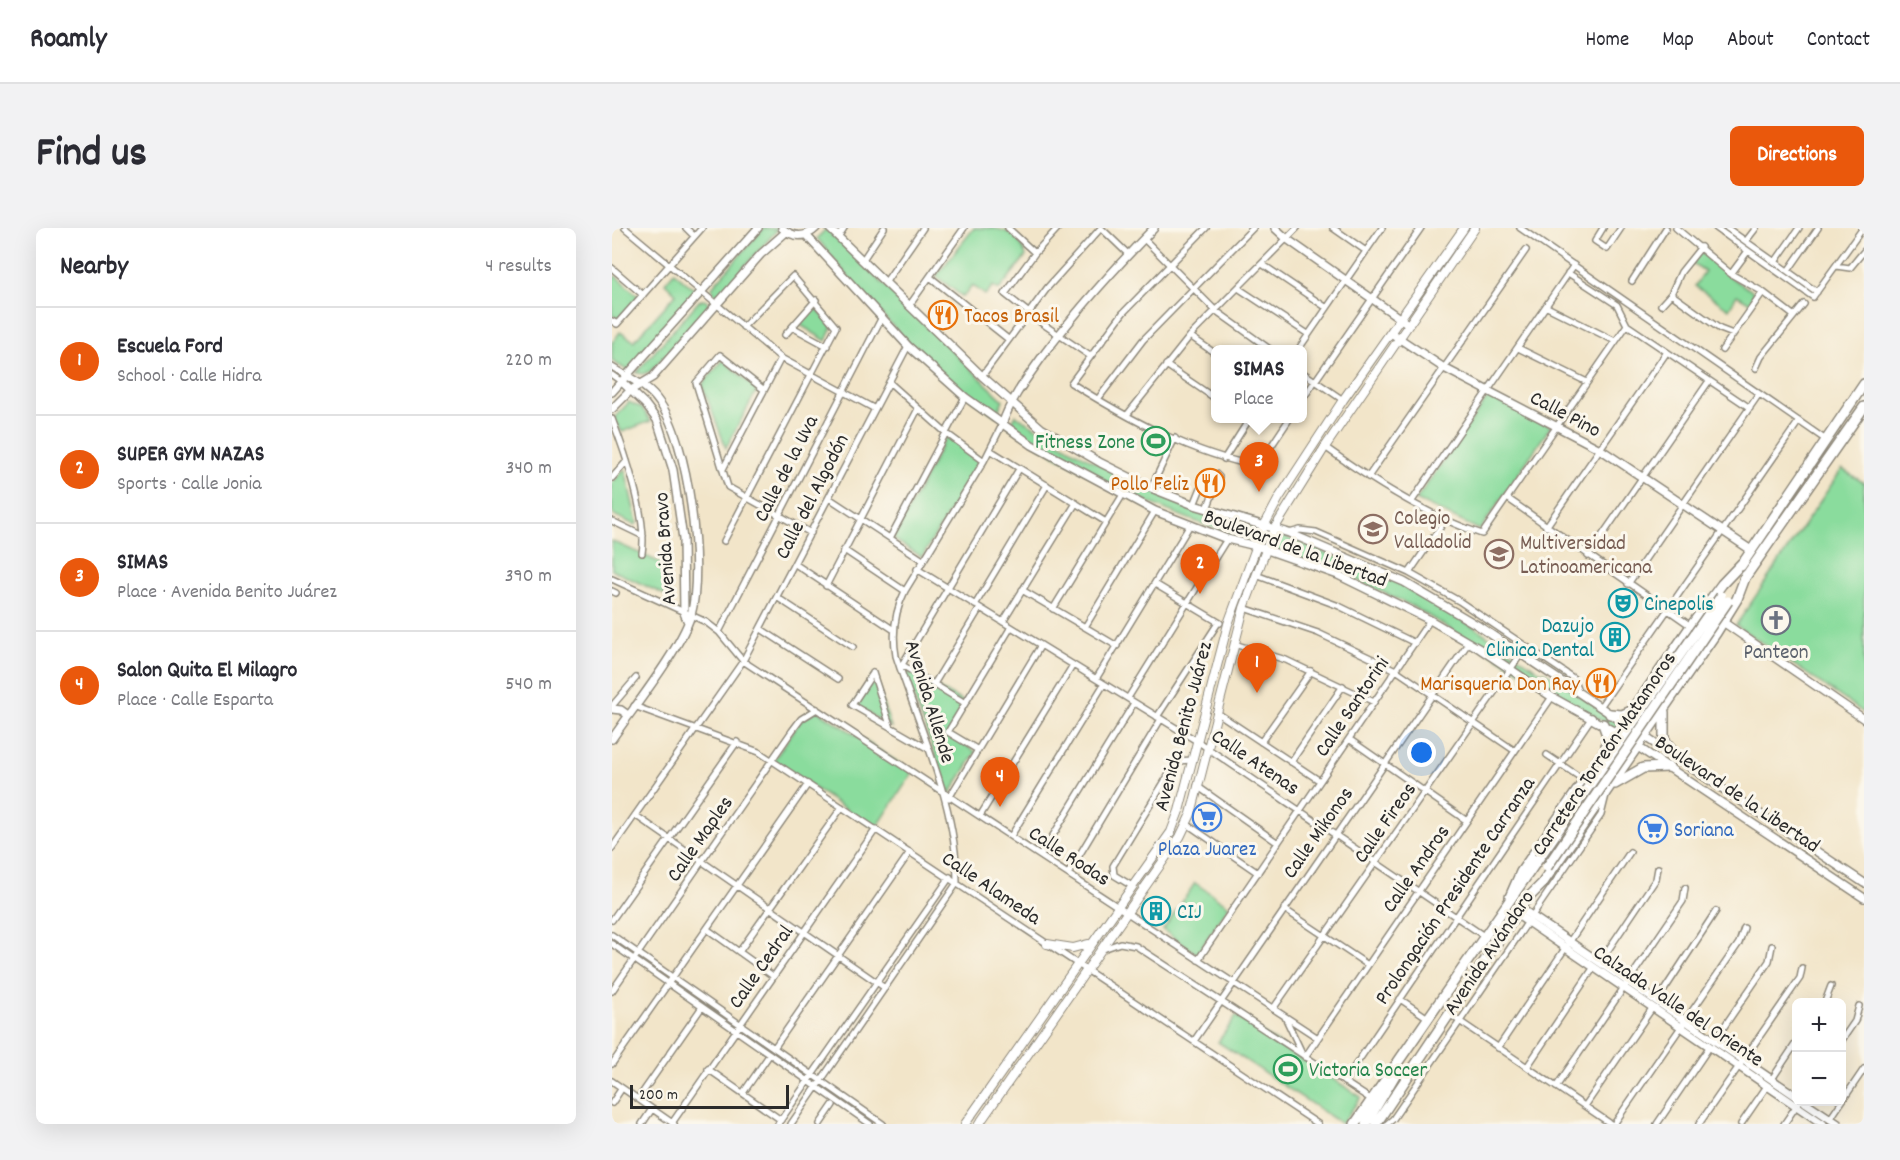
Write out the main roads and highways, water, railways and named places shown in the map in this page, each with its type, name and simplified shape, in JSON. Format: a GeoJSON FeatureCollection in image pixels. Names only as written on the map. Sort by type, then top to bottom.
{"type":"FeatureCollection","features":[{"type":"Feature","properties":{"kind":"highway"},"geometry":{"type":"LineString","coordinates":[[1357,1124],[1510,897],[1725,598],[1751,550],[1864,384]]}},
{"type":"Feature","properties":{"kind":"highway","name":"Carretera Torreón-Matamoros"},"geometry":{"type":"LineString","coordinates":[[1376,1124],[1725,598],[1746,575],[1864,406]]}},
{"type":"Feature","properties":{"kind":"highway"},"geometry":{"type":"LineString","coordinates":[[1510,897],[1521,872],[1623,723],[1722,584],[1744,561]]}},
{"type":"Feature","properties":{"kind":"highway"},"geometry":{"type":"LineString","coordinates":[[1520,908],[1542,884],[1662,713],[1737,599],[1746,575]]}},
{"type":"Feature","properties":{"kind":"highway"},"geometry":{"type":"LineString","coordinates":[[1633,709],[1644,715],[1662,713]]}},
{"type":"Feature","properties":{"kind":"highway"},"geometry":{"type":"LineString","coordinates":[[1610,714],[1619,715],[1633,709]]}},
{"type":"Feature","properties":{"kind":"highway"},"geometry":{"type":"LineString","coordinates":[[1662,713],[1664,739],[1678,759]]}},
{"type":"Feature","properties":{"kind":"highway"},"geometry":{"type":"LineString","coordinates":[[1602,724],[1607,735],[1605,750]]}},
{"type":"Feature","properties":{"kind":"highway"},"geometry":{"type":"LineString","coordinates":[[1605,750],[1617,756],[1623,769]]}},
{"type":"Feature","properties":{"kind":"highway"},"geometry":{"type":"LineString","coordinates":[[1607,791],[1635,771],[1652,766],[1669,767]]}},
{"type":"Feature","properties":{"kind":"highway"},"geometry":{"type":"LineString","coordinates":[[1365,1124],[1388,1090],[1404,1053]]}},
{"type":"Feature","properties":{"kind":"main road"},"geometry":{"type":"LineString","coordinates":[[612,393],[758,228]]}},
{"type":"Feature","properties":{"kind":"main road"},"geometry":{"type":"LineString","coordinates":[[612,409],[631,390],[642,385],[658,372],[784,230],[795,236],[806,235],[816,228]]}},
{"type":"Feature","properties":{"kind":"main road","name":"Boulevard de la Libertad"},"geometry":{"type":"LineString","coordinates":[[829,228],[1034,424],[1071,447],[1151,488],[1194,505],[1289,534],[1404,582],[1449,607],[1521,654],[1864,883]]}},
{"type":"Feature","properties":{"kind":"main road"},"geometry":{"type":"LineString","coordinates":[[1002,425],[1011,403],[1058,335],[1128,254],[1154,228]]}},
{"type":"Feature","properties":{"kind":"main road"},"geometry":{"type":"LineString","coordinates":[[1275,228],[1287,239],[1408,324]]}},
{"type":"Feature","properties":{"kind":"main road","name":"Avenida Benito Juárez"},"geometry":{"type":"LineString","coordinates":[[966,1124],[1173,827],[1228,624],[1264,526],[1279,498],[1343,400],[1464,228]]}},
{"type":"Feature","properties":{"kind":"main road","name":"Avenida Benito Juárez"},"geometry":{"type":"LineString","coordinates":[[979,1124],[1098,951],[1173,848],[1186,824],[1244,608],[1274,529],[1324,447],[1475,228]]}},
{"type":"Feature","properties":{"kind":"main road","name":"Boulevard de la Libertad"},"geometry":{"type":"LineString","coordinates":[[806,235],[881,319],[965,397],[1002,425],[1063,464],[1155,512],[1227,539],[1256,546],[1338,575],[1430,620],[1469,642],[1552,697],[1592,717],[1617,733],[1864,898]]}},
{"type":"Feature","properties":{"kind":"main road","name":"Calle Pino"},"geometry":{"type":"LineString","coordinates":[[1391,333],[1444,368],[1600,449],[1751,550]]}},
{"type":"Feature","properties":{"kind":"main road","name":"Avenida Bravo"},"geometry":{"type":"LineString","coordinates":[[612,739],[669,655],[688,617],[694,587],[694,539],[684,467],[666,413],[653,394],[642,385],[625,379]]}},
{"type":"Feature","properties":{"kind":"main road","name":"Avenida Bravo"},"geometry":{"type":"LineString","coordinates":[[625,379],[631,390],[657,420],[673,470],[683,539],[688,617]]}},
{"type":"Feature","properties":{"kind":"main road"},"geometry":{"type":"LineString","coordinates":[[673,470],[684,467]]}},
{"type":"Feature","properties":{"kind":"main road"},"geometry":{"type":"LineString","coordinates":[[683,539],[694,539]]}},
{"type":"Feature","properties":{"kind":"main road"},"geometry":{"type":"LineString","coordinates":[[1723,622],[1864,719]]}},
{"type":"Feature","properties":{"kind":"main road"},"geometry":{"type":"LineString","coordinates":[[612,707],[628,715]]}},
{"type":"Feature","properties":{"kind":"main road","name":"Calzada Valle del Oriente"},"geometry":{"type":"LineString","coordinates":[[1520,908],[1530,919],[1792,1099]]}},
{"type":"Feature","properties":{"kind":"main road"},"geometry":{"type":"LineString","coordinates":[[1047,944],[1081,948],[1092,941]]}},
{"type":"Feature","properties":{"kind":"main road","name":"Calzada Valle del Oriente"},"geometry":{"type":"LineString","coordinates":[[1770,1082],[1792,1093]]}},
{"type":"Feature","properties":{"kind":"main road","name":"Calzada Valle del Oriente"},"geometry":{"type":"LineString","coordinates":[[1800,1106],[1823,1124]]}},
{"type":"Feature","properties":{"kind":"main road"},"geometry":{"type":"LineString","coordinates":[[1812,1106],[1838,1124]]}},
{"type":"Feature","properties":{"kind":"place","name":"Tacos Brasil"},"geometry":{"type":"Point","coordinates":[943,315]}},
{"type":"Feature","properties":{"kind":"place","name":"Fitness Zone"},"geometry":{"type":"Point","coordinates":[1156,441]}},
{"type":"Feature","properties":{"kind":"place","name":"Pollo Feliz"},"geometry":{"type":"Point","coordinates":[1210,483]}},
{"type":"Feature","properties":{"kind":"place","name":"SIMAS"},"geometry":{"type":"Point","coordinates":[1259,492]}},
{"type":"Feature","properties":{"kind":"place","name":"Colegio Valladolid"},"geometry":{"type":"Point","coordinates":[1373,529]}},
{"type":"Feature","properties":{"kind":"place","name":"Multiversidad Latinoamericana"},"geometry":{"type":"Point","coordinates":[1499,554]}},
{"type":"Feature","properties":{"kind":"place","name":"SUPER GYM NAZAS"},"geometry":{"type":"Point","coordinates":[1200,594]}},
{"type":"Feature","properties":{"kind":"place","name":"Cinepolis"},"geometry":{"type":"Point","coordinates":[1623,603]}},
{"type":"Feature","properties":{"kind":"place","name":"Panteon"},"geometry":{"type":"Point","coordinates":[1776,620]}},
{"type":"Feature","properties":{"kind":"place","name":"Dazujo Clinica Dental"},"geometry":{"type":"Point","coordinates":[1615,637]}},
{"type":"Feature","properties":{"kind":"place","name":"Marisqueria Don Ray"},"geometry":{"type":"Point","coordinates":[1601,683]}},
{"type":"Feature","properties":{"kind":"place","name":"Escuela Ford"},"geometry":{"type":"Point","coordinates":[1257,693]}},
{"type":"Feature","properties":{"kind":"place","name":"Salon Quita El Milagro"},"geometry":{"type":"Point","coordinates":[1000,807]}},
{"type":"Feature","properties":{"kind":"place","name":"Plaza Juarez"},"geometry":{"type":"Point","coordinates":[1207,817]}},
{"type":"Feature","properties":{"kind":"place","name":"Soriana"},"geometry":{"type":"Point","coordinates":[1653,829]}},
{"type":"Feature","properties":{"kind":"place","name":"CIJ"},"geometry":{"type":"Point","coordinates":[1156,911]}},
{"type":"Feature","properties":{"kind":"place","name":"Victoria Soccer"},"geometry":{"type":"Point","coordinates":[1288,1069]}}]}
